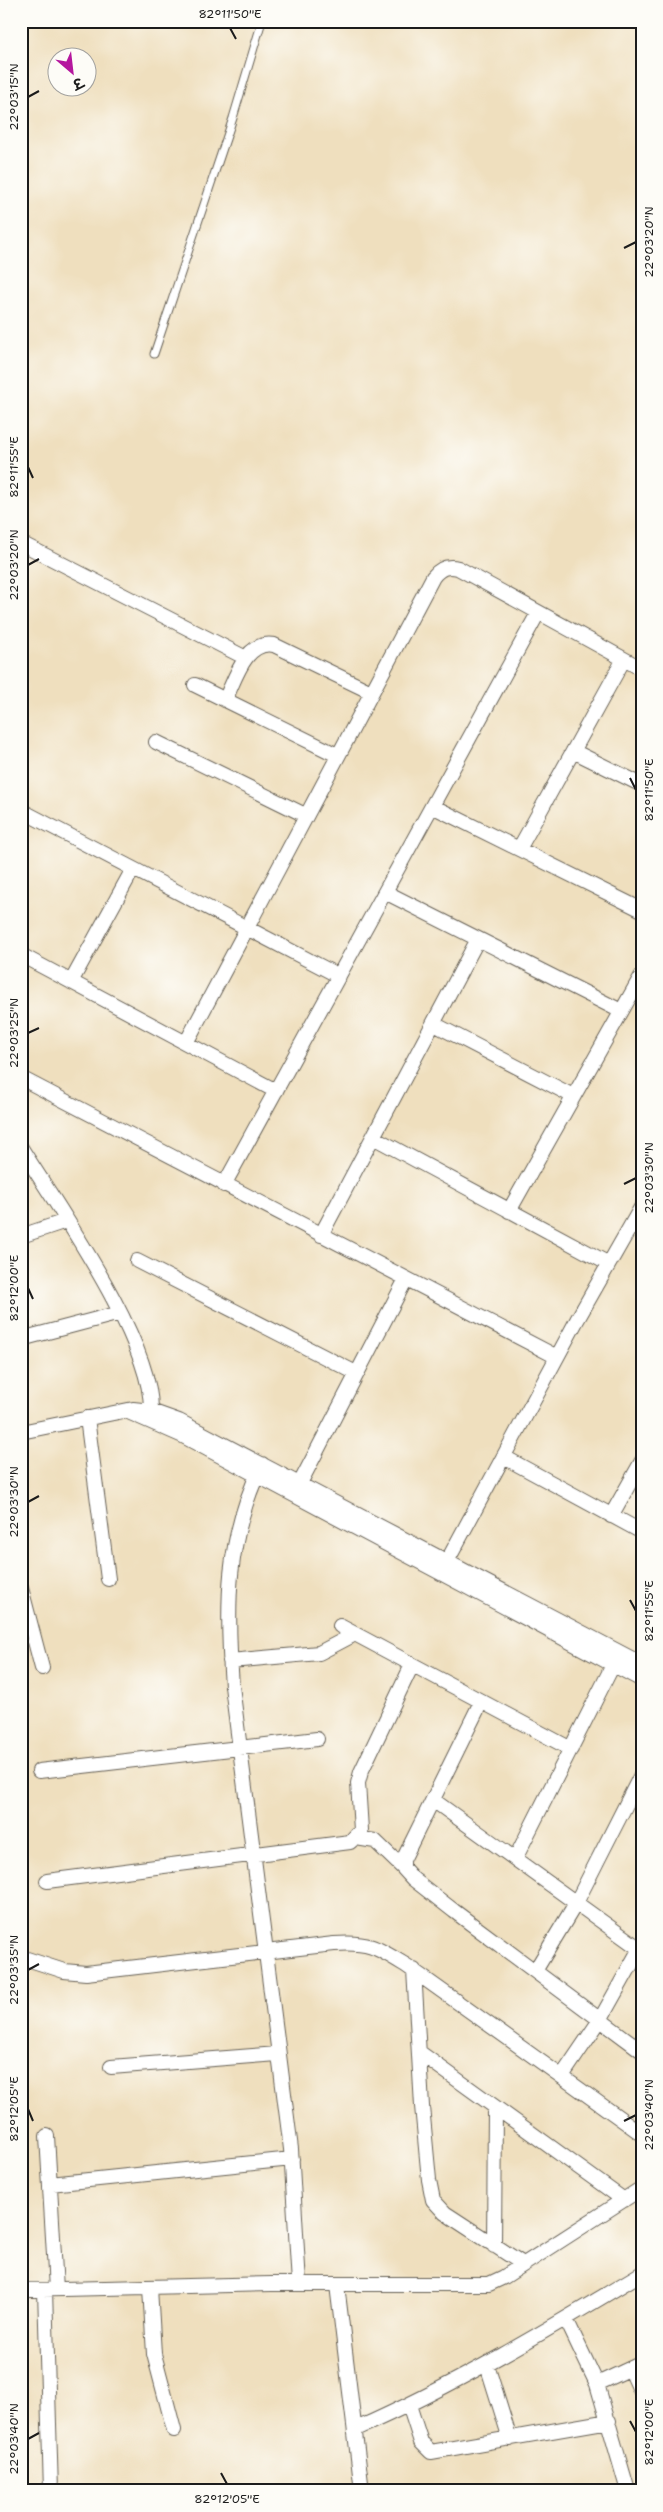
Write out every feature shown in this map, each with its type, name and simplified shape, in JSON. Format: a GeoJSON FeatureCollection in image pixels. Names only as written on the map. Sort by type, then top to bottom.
{"type":"FeatureCollection","features":[{"type":"Feature","properties":{"kind":"street"},"geometry":{"type":"LineString","coordinates":[[21,543],[246,658]]}},
{"type":"Feature","properties":{"kind":"street"},"geometry":{"type":"LineString","coordinates":[[186,1043],[337,755],[433,577],[439,570],[450,566],[458,568],[642,669]]}},
{"type":"Feature","properties":{"kind":"street"},"geometry":{"type":"LineString","coordinates":[[224,1185],[538,613]]}},
{"type":"Feature","properties":{"kind":"street"},"geometry":{"type":"LineString","coordinates":[[225,700],[246,658],[258,646],[265,644],[274,646],[371,692]]}},
{"type":"Feature","properties":{"kind":"street"},"geometry":{"type":"LineString","coordinates":[[519,849],[624,659]]}},
{"type":"Feature","properties":{"kind":"street"},"geometry":{"type":"LineString","coordinates":[[195,685],[337,755]]}},
{"type":"Feature","properties":{"kind":"street"},"geometry":{"type":"LineString","coordinates":[[156,742],[305,815]]}},
{"type":"Feature","properties":{"kind":"street"},"geometry":{"type":"LineString","coordinates":[[573,751],[642,785]]}},
{"type":"Feature","properties":{"kind":"street"},"geometry":{"type":"LineString","coordinates":[[432,806],[642,910]]}},
{"type":"Feature","properties":{"kind":"street"},"geometry":{"type":"LineString","coordinates":[[26,813],[339,976]]}},
{"type":"Feature","properties":{"kind":"street"},"geometry":{"type":"LineString","coordinates":[[71,982],[133,869]]}},
{"type":"Feature","properties":{"kind":"street"},"geometry":{"type":"LineString","coordinates":[[385,892],[621,1011]]}},
{"type":"Feature","properties":{"kind":"street"},"geometry":{"type":"LineString","coordinates":[[321,1235],[478,939]]}},
{"type":"Feature","properties":{"kind":"street"},"geometry":{"type":"LineString","coordinates":[[21,955],[276,1091]]}},
{"type":"Feature","properties":{"kind":"street"},"geometry":{"type":"LineString","coordinates":[[509,1211],[642,975]]}},
{"type":"Feature","properties":{"kind":"street"},"geometry":{"type":"LineString","coordinates":[[434,1024],[573,1096]]}},
{"type":"Feature","properties":{"kind":"street"},"geometry":{"type":"LineString","coordinates":[[21,1078],[224,1185],[557,1356]]}},
{"type":"Feature","properties":{"kind":"street"},"geometry":{"type":"LineString","coordinates":[[373,1137],[608,1264]]}},
{"type":"Feature","properties":{"kind":"street"},"geometry":{"type":"LineString","coordinates":[[21,1148],[120,1313],[147,1375],[152,1400],[151,1411]]}},
{"type":"Feature","properties":{"kind":"street"},"geometry":{"type":"LineString","coordinates":[[443,1567],[557,1356],[642,1206]]}},
{"type":"Feature","properties":{"kind":"street"},"geometry":{"type":"LineString","coordinates":[[21,1236],[66,1221]]}},
{"type":"Feature","properties":{"kind":"street"},"geometry":{"type":"LineString","coordinates":[[137,1261],[356,1373]]}},
{"type":"Feature","properties":{"kind":"street"},"geometry":{"type":"LineString","coordinates":[[297,1490],[406,1279]]}},
{"type":"Feature","properties":{"kind":"street"},"geometry":{"type":"LineString","coordinates":[[21,1339],[120,1313]]}},
{"type":"Feature","properties":{"kind":"street"},"geometry":{"type":"LineString","coordinates":[[21,1432],[133,1409],[151,1411],[188,1426],[259,1469],[443,1567],[642,1664]]}},
{"type":"Feature","properties":{"kind":"street"},"geometry":{"type":"LineString","coordinates":[[125,1411],[259,1469]]}},
{"type":"Feature","properties":{"kind":"street"},"geometry":{"type":"LineString","coordinates":[[87,1418],[108,1579]]}},
{"type":"Feature","properties":{"kind":"street"},"geometry":{"type":"LineString","coordinates":[[504,1457],[642,1532]]}},
{"type":"Feature","properties":{"kind":"street"},"geometry":{"type":"LineString","coordinates":[[611,1516],[642,1461]]}},
{"type":"Feature","properties":{"kind":"street"},"geometry":{"type":"LineString","coordinates":[[259,1469],[240,1518],[232,1557],[228,1589],[230,1661],[239,1748],[267,1952],[292,2159],[300,2284]]}},
{"type":"Feature","properties":{"kind":"street"},"geometry":{"type":"LineString","coordinates":[[443,1567],[642,1680]]}},
{"type":"Feature","properties":{"kind":"street"},"geometry":{"type":"LineString","coordinates":[[21,1588],[42,1668]]}},
{"type":"Feature","properties":{"kind":"street"},"geometry":{"type":"LineString","coordinates":[[340,1626],[571,1749]]}},
{"type":"Feature","properties":{"kind":"street"},"geometry":{"type":"LineString","coordinates":[[230,1661],[319,1653],[355,1634]]}},
{"type":"Feature","properties":{"kind":"street"},"geometry":{"type":"LineString","coordinates":[[356,1838],[361,1830],[358,1783],[361,1772],[412,1665]]}},
{"type":"Feature","properties":{"kind":"street"},"geometry":{"type":"LineString","coordinates":[[515,1859],[613,1665]]}},
{"type":"Feature","properties":{"kind":"street"},"geometry":{"type":"LineString","coordinates":[[403,1868],[403,1860],[482,1702]]}},
{"type":"Feature","properties":{"kind":"street"},"geometry":{"type":"LineString","coordinates":[[39,1771],[317,1739]]}},
{"type":"Feature","properties":{"kind":"street"},"geometry":{"type":"LineString","coordinates":[[536,1971],[576,1903],[642,1774]]}},
{"type":"Feature","properties":{"kind":"street"},"geometry":{"type":"LineString","coordinates":[[433,1800],[576,1903],[641,1947],[600,2020],[562,2076]]}},
{"type":"Feature","properties":{"kind":"street"},"geometry":{"type":"LineString","coordinates":[[47,1881],[336,1845],[356,1838],[375,1841],[425,1889],[642,2051]]}},
{"type":"Feature","properties":{"kind":"street"},"geometry":{"type":"LineString","coordinates":[[21,1957],[64,1971],[86,1973],[357,1942],[383,1951],[414,1970],[642,2134]]}},
{"type":"Feature","properties":{"kind":"street"},"geometry":{"type":"LineString","coordinates":[[414,1970],[429,2180],[434,2200],[444,2213],[523,2264]]}},
{"type":"Feature","properties":{"kind":"street"},"geometry":{"type":"LineString","coordinates":[[419,2052],[624,2200]]}},
{"type":"Feature","properties":{"kind":"street"},"geometry":{"type":"LineString","coordinates":[[111,2067],[278,2054]]}},
{"type":"Feature","properties":{"kind":"street"},"geometry":{"type":"LineString","coordinates":[[494,2246],[495,2107]]}},
{"type":"Feature","properties":{"kind":"street"},"geometry":{"type":"LineString","coordinates":[[47,2136],[50,2184],[51,2491]]}},
{"type":"Feature","properties":{"kind":"street"},"geometry":{"type":"LineString","coordinates":[[50,2184],[292,2159]]}},
{"type":"Feature","properties":{"kind":"street"},"geometry":{"type":"LineString","coordinates":[[21,2290],[300,2284],[489,2284],[504,2277],[642,2188]]}},
{"type":"Feature","properties":{"kind":"street"},"geometry":{"type":"LineString","coordinates":[[356,2429],[409,2406],[487,2365],[642,2272]]}},
{"type":"Feature","properties":{"kind":"street"},"geometry":{"type":"LineString","coordinates":[[337,2285],[356,2429],[362,2491]]}},
{"type":"Feature","properties":{"kind":"street"},"geometry":{"type":"LineString","coordinates":[[150,2288],[154,2354],[174,2430]]}},
{"type":"Feature","properties":{"kind":"street"},"geometry":{"type":"LineString","coordinates":[[566,2319],[597,2384],[628,2491]]}},
{"type":"Feature","properties":{"kind":"street"},"geometry":{"type":"LineString","coordinates":[[487,2365],[510,2439]]}},
{"type":"Feature","properties":{"kind":"street"},"geometry":{"type":"LineString","coordinates":[[597,2384],[636,2366],[642,2394]]}},
{"type":"Feature","properties":{"kind":"street"},"geometry":{"type":"LineString","coordinates":[[409,2406],[421,2442],[431,2452],[609,2421]]}},
{"type":"Feature","properties":{"kind":"lane"},"geometry":{"type":"LineString","coordinates":[[154,354],[233,118],[262,21]]}}]}
